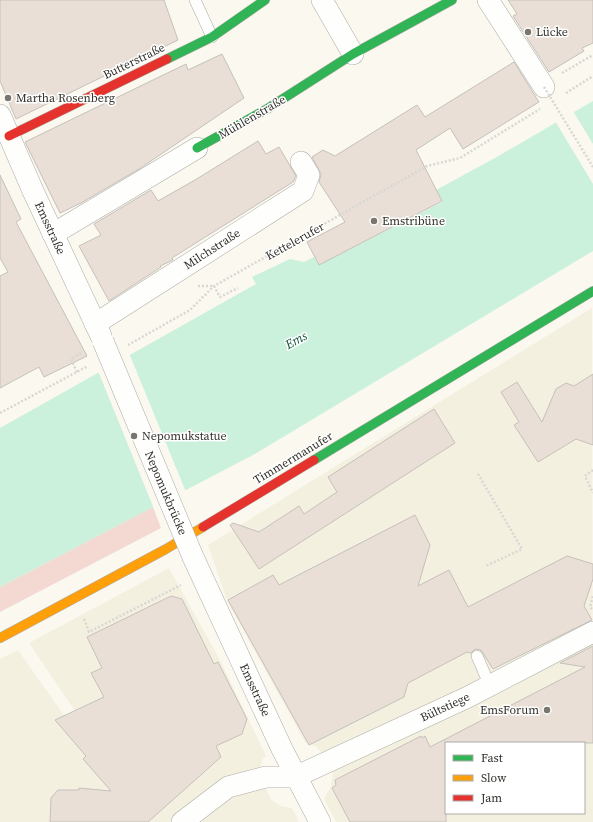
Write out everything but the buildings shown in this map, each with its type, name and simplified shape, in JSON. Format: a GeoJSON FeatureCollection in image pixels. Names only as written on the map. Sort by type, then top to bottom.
{"type":"FeatureCollection","features":[{"type":"Feature","properties":{"kind":"street","name":"Butterstraße"},"geometry":{"type":"LineString","coordinates":[[9,136],[212,37],[265,0]]}},
{"type":"Feature","properties":{"kind":"street"},"geometry":{"type":"LineString","coordinates":[[322,0],[353,54]]}},
{"type":"Feature","properties":{"kind":"street","name":"Mühlenstraße"},"geometry":{"type":"LineString","coordinates":[[53,234],[197,148],[267,109],[353,54],[452,0]]}},
{"type":"Feature","properties":{"kind":"street"},"geometry":{"type":"LineString","coordinates":[[488,0],[551,81]]}},
{"type":"Feature","properties":{"kind":"street","name":"Emsstraße"},"geometry":{"type":"LineString","coordinates":[[0,115],[99,332]]}},
{"type":"Feature","properties":{"kind":"street","name":"Milchstraße"},"geometry":{"type":"LineString","coordinates":[[99,332],[304,191],[309,175],[301,162]]}},
{"type":"Feature","properties":{"kind":"street","name":"Timmermanufer"},"geometry":{"type":"LineString","coordinates":[[0,638],[166,549],[593,291]]}},
{"type":"Feature","properties":{"kind":"street","name":"Nepomukbrücke"},"geometry":{"type":"LineString","coordinates":[[99,332],[197,566]]}},
{"type":"Feature","properties":{"kind":"street","name":"Emsstraße"},"geometry":{"type":"LineString","coordinates":[[197,566],[295,777],[320,822]]}},
{"type":"Feature","properties":{"kind":"street","name":"Bültstiege"},"geometry":{"type":"LineString","coordinates":[[295,777],[490,686],[593,632]]}},
{"type":"Feature","properties":{"kind":"street"},"geometry":{"type":"LineString","coordinates":[[182,822],[228,787],[266,777],[295,777]]}},
{"type":"Feature","properties":{"kind":"lane"},"geometry":{"type":"LineString","coordinates":[[196,0],[212,37]]}},
{"type":"Feature","properties":{"kind":"lane"},"geometry":{"type":"LineString","coordinates":[[477,656],[490,686]]}},
{"type":"Feature","properties":{"kind":"path"},"geometry":{"type":"LineString","coordinates":[[593,55],[570,67],[551,81],[593,167]]}},
{"type":"Feature","properties":{"kind":"path","name":"Kettelerufer"},"geometry":{"type":"LineString","coordinates":[[126,346],[190,310],[214,286],[427,166],[460,158],[593,76]]}},
{"type":"Feature","properties":{"kind":"path"},"geometry":{"type":"LineString","coordinates":[[214,286],[220,297],[238,288]]}},
{"type":"Feature","properties":{"kind":"path"},"geometry":{"type":"LineString","coordinates":[[0,413],[91,364]]}},
{"type":"Feature","properties":{"kind":"path"},"geometry":{"type":"LineString","coordinates":[[593,470],[585,476],[593,493]]}},
{"type":"Feature","properties":{"kind":"path"},"geometry":{"type":"LineString","coordinates":[[478,474],[522,549],[486,566]]}},
{"type":"Feature","properties":{"kind":"path"},"geometry":{"type":"LineString","coordinates":[[74,599],[89,632],[197,566]]}},
{"type":"Feature","properties":{"kind":"path"},"geometry":{"type":"LineString","coordinates":[[593,596],[590,607],[593,610]]}},
{"type":"Feature","properties":{"kind":"shaded area"},"geometry":{"type":"Polygon","coordinates":[[[592,308],[593,822],[336,822],[324,799],[331,786],[333,770],[317,747],[305,742],[227,601],[208,545],[592,308]]]}},
{"type":"Feature","properties":{"kind":"shaded area"},"geometry":{"type":"Polygon","coordinates":[[[153,507],[161,528],[0,612],[0,587],[153,507]]]}},
{"type":"Feature","properties":{"kind":"shaded area"},"geometry":{"type":"Polygon","coordinates":[[[169,568],[220,660],[266,756],[262,760],[259,775],[271,799],[280,806],[292,808],[299,822],[150,822],[29,643],[169,568]]]}},
{"type":"Feature","properties":{"kind":"shaded area"},"geometry":{"type":"Polygon","coordinates":[[[18,650],[139,822],[0,822],[0,659],[18,650]]]}},
{"type":"Feature","properties":{"kind":"water","name":"Ems"},"geometry":{"type":"Polygon","coordinates":[[[593,101],[593,251],[253,455],[0,587],[0,428],[256,284],[252,277],[290,259],[304,262],[314,257],[319,265],[442,202],[436,190],[495,158],[593,101]]]}},
{"type":"Feature","properties":{"kind":"pier"},"geometry":{"type":"Polygon","coordinates":[[[573,111],[593,144],[593,184],[555,121],[573,111]]]}},
{"type":"Feature","properties":{"kind":"pier"},"geometry":{"type":"Polygon","coordinates":[[[129,353],[186,492],[154,509],[98,371],[129,353]]]}},
{"type":"Feature","properties":{"kind":"traffic: fast"},"geometry":{"type":"LineString","coordinates":[[167,59],[212,37],[265,0]]}},
{"type":"Feature","properties":{"kind":"traffic: fast"},"geometry":{"type":"LineString","coordinates":[[197,148],[267,109],[353,54],[452,0]]}},
{"type":"Feature","properties":{"kind":"traffic: fast"},"geometry":{"type":"LineString","coordinates":[[314,460],[593,291]]}},
{"type":"Feature","properties":{"kind":"traffic: slow"},"geometry":{"type":"LineString","coordinates":[[0,638],[166,549],[203,527]]}},
{"type":"Feature","properties":{"kind":"traffic: jam"},"geometry":{"type":"LineString","coordinates":[[9,136],[167,59]]}},
{"type":"Feature","properties":{"kind":"traffic: jam"},"geometry":{"type":"LineString","coordinates":[[203,527],[314,460]]}},
{"type":"Feature","properties":{"kind":"place","name":"Lücke"},"geometry":{"type":"Point","coordinates":[528,32]}},
{"type":"Feature","properties":{"kind":"place","name":"Martha Rosenberg"},"geometry":{"type":"Point","coordinates":[8,98]}},
{"type":"Feature","properties":{"kind":"place","name":"Emstribüne"},"geometry":{"type":"Point","coordinates":[374,221]}},
{"type":"Feature","properties":{"kind":"place","name":"Nepomukstatue"},"geometry":{"type":"Point","coordinates":[134,436]}},
{"type":"Feature","properties":{"kind":"place","name":"EmsForum"},"geometry":{"type":"Point","coordinates":[547,710]}}]}
